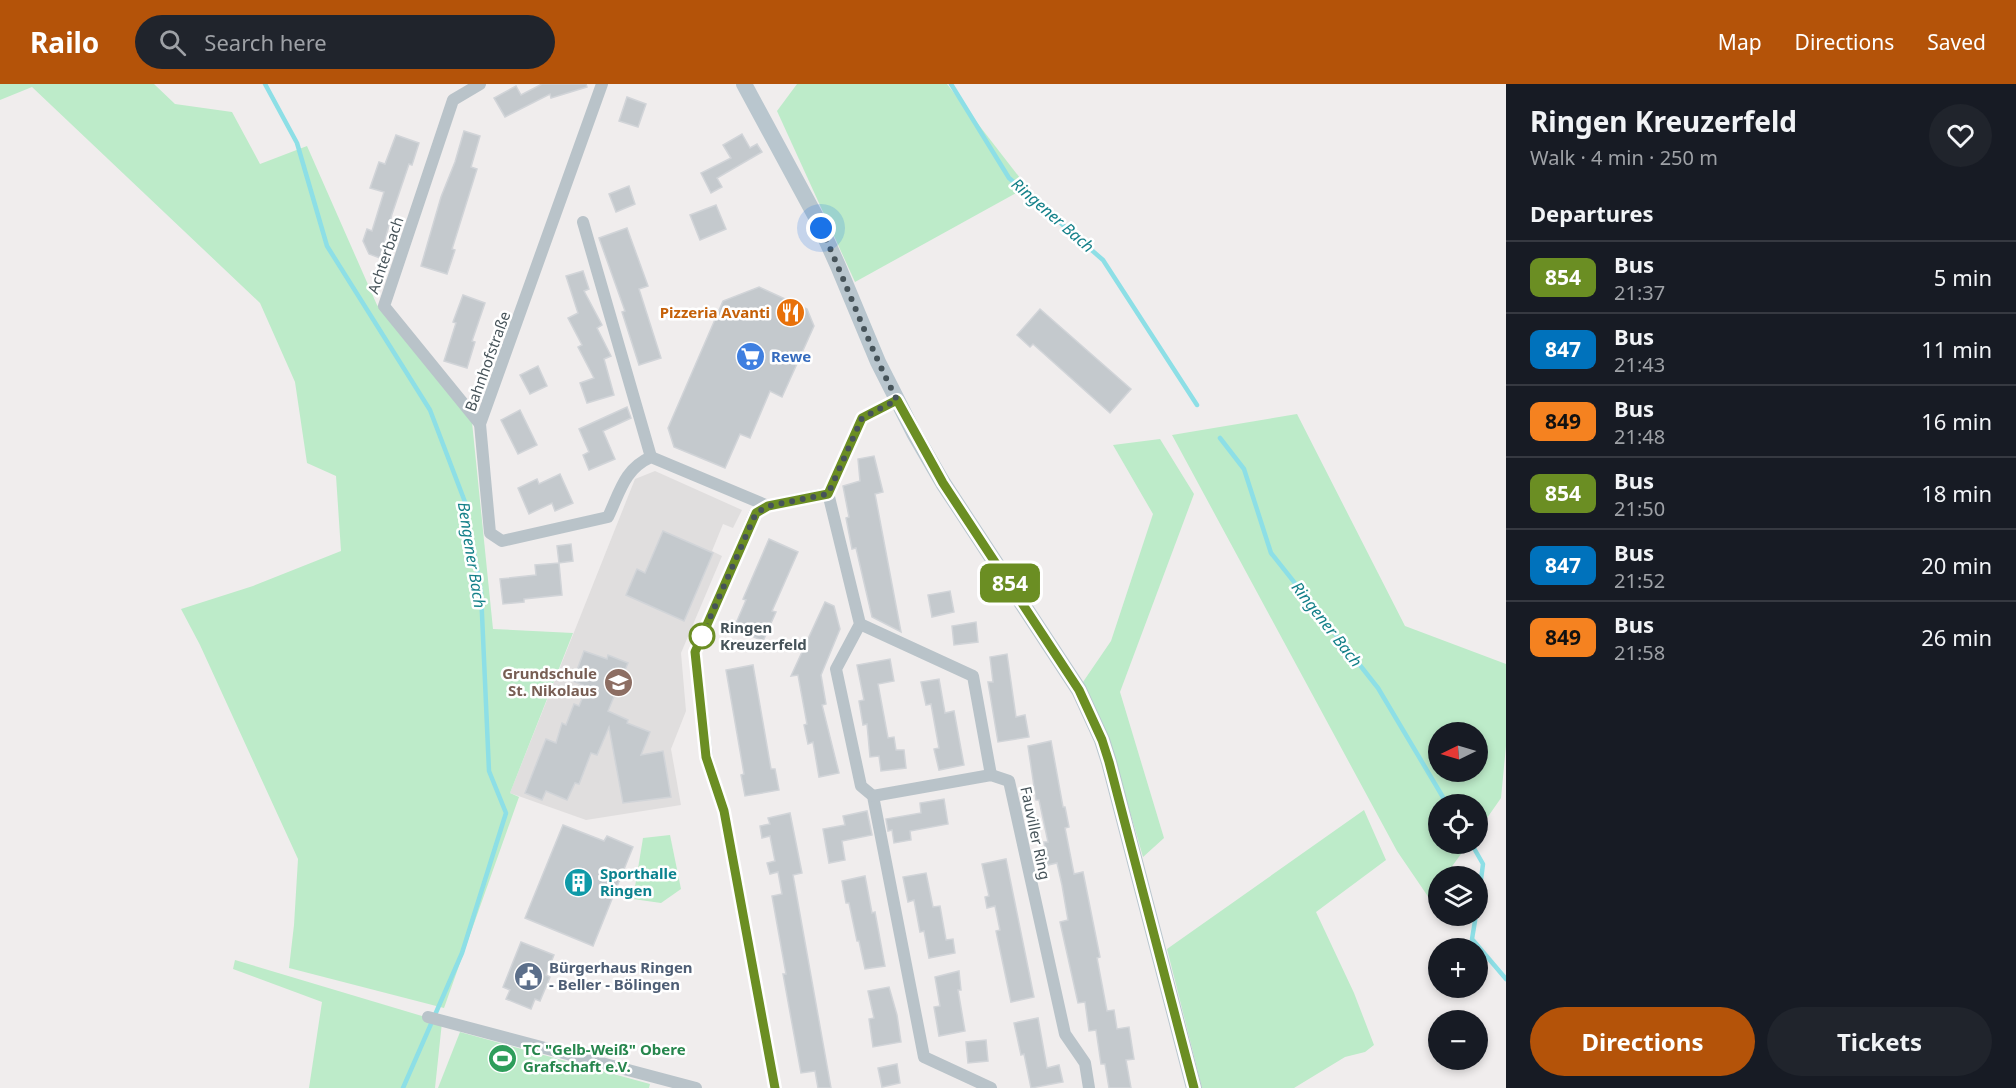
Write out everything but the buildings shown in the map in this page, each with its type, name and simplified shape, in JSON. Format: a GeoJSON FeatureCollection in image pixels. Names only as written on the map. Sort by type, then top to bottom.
{"type":"FeatureCollection","features":[{"type":"Feature","properties":{"kind":"main road"},"geometry":{"type":"LineString","coordinates":[[744,84],[816,217],[874,355],[897,400],[943,483],[1065,665],[1091,713],[1109,762],[1194,1088]]}},
{"type":"Feature","properties":{"kind":"street","name":"Achterbach"},"geometry":{"type":"LineString","coordinates":[[480,84],[453,99],[384,306],[480,424]]}},
{"type":"Feature","properties":{"kind":"street","name":"Bahnhofstraße"},"geometry":{"type":"LineString","coordinates":[[602,84],[480,424],[490,533],[502,541],[608,517],[627,477],[639,463],[651,457]]}},
{"type":"Feature","properties":{"kind":"street"},"geometry":{"type":"LineString","coordinates":[[583,222],[651,457],[768,506]]}},
{"type":"Feature","properties":{"kind":"street"},"geometry":{"type":"LineString","coordinates":[[897,400],[862,418],[828,494],[860,624],[836,669],[861,786],[873,796],[924,1057],[991,1088]]}},
{"type":"Feature","properties":{"kind":"street"},"geometry":{"type":"LineString","coordinates":[[775,1088],[724,811],[706,757],[695,652],[756,513],[768,506],[828,494]]}},
{"type":"Feature","properties":{"kind":"street"},"geometry":{"type":"LineString","coordinates":[[860,624],[973,676],[991,775],[873,796]]}},
{"type":"Feature","properties":{"kind":"street","name":"Fauviller Ring"},"geometry":{"type":"LineString","coordinates":[[991,775],[1009,781],[1065,1034],[1085,1063],[1089,1088]]}},
{"type":"Feature","properties":{"kind":"street"},"geometry":{"type":"LineString","coordinates":[[428,1017],[696,1088]]}},
{"type":"Feature","properties":{"kind":"shaded area","name":"Grundschule St. Nikolaus"},"geometry":{"type":"Polygon","coordinates":[[[655,471],[742,510],[733,528],[723,524],[712,551],[722,556],[681,653],[686,711],[671,749],[681,805],[586,820],[510,793],[635,479],[655,471]]]}},
{"type":"Feature","properties":{"kind":"green space"},"geometry":{"type":"Polygon","coordinates":[[[0,84],[154,84],[175,104],[232,112],[260,164],[307,146],[377,305],[472,422],[493,629],[573,633],[510,793],[519,797],[444,1008],[289,968],[298,859],[200,645],[181,609],[253,586],[341,551],[336,476],[307,463],[295,382],[260,303],[32,87],[0,100],[0,84]]]}},
{"type":"Feature","properties":{"kind":"green space"},"geometry":{"type":"Polygon","coordinates":[[[797,84],[947,84],[1027,187],[855,282],[777,111],[797,84]]]}},
{"type":"Feature","properties":{"kind":"green space"},"geometry":{"type":"Polygon","coordinates":[[[1297,414],[1405,626],[1506,664],[1506,746],[1501,798],[1488,817],[1488,794],[1428,794],[1428,854],[1461,854],[1452,866],[1428,866],[1428,897],[1397,851],[1172,435],[1297,414]]]}},
{"type":"Feature","properties":{"kind":"green space"},"geometry":{"type":"Polygon","coordinates":[[[1160,439],[1194,494],[1120,692],[1164,838],[1143,857],[1108,736],[1083,682],[1111,641],[1153,514],[1113,445],[1160,439]]]}},
{"type":"Feature","properties":{"kind":"green space"},"geometry":{"type":"Polygon","coordinates":[[[1364,810],[1386,860],[1316,912],[1354,993],[1374,1045],[1365,1052],[1345,1057],[1294,1088],[1202,1088],[1167,949],[1364,810]]]}},
{"type":"Feature","properties":{"kind":"green space"},"geometry":{"type":"Polygon","coordinates":[[[670,835],[681,889],[661,903],[633,899],[643,838],[670,835]]]}},
{"type":"Feature","properties":{"kind":"green space"},"geometry":{"type":"Polygon","coordinates":[[[235,960],[442,1022],[435,1088],[309,1088],[322,1002],[233,969],[235,960]]]}},
{"type":"Feature","properties":{"kind":"green space","name":"TC \"Gelb-Weiß\" Obere Grafschaft e.V."},"geometry":{"type":"Polygon","coordinates":[[[460,1032],[650,1084],[649,1088],[438,1088],[460,1032]]]}},
{"type":"Feature","properties":{"kind":"waterway","name":"Bengener Bach"},"geometry":{"type":"LineString","coordinates":[[265,84],[297,143],[327,246],[430,410],[465,502],[481,592],[489,771],[506,813],[462,953],[403,1088]]}},
{"type":"Feature","properties":{"kind":"waterway","name":"Ringener Bach"},"geometry":{"type":"LineString","coordinates":[[951,84],[1009,178],[1103,260],[1197,405]]}},
{"type":"Feature","properties":{"kind":"waterway","name":"Ringener Bach"},"geometry":{"type":"LineString","coordinates":[[1220,438],[1244,469],[1271,553],[1378,688],[1441,794]]}},
{"type":"Feature","properties":{"kind":"waterway","name":"Ringener Bach"},"geometry":{"type":"LineString","coordinates":[[1477,854],[1483,866]]}},
{"type":"Feature","properties":{"kind":"waterway","name":"Ringener Bach"},"geometry":{"type":"LineString","coordinates":[[1474,926],[1472,939],[1506,979]]}},
{"type":"Feature","properties":{"kind":"bus line","name":"854"},"geometry":{"type":"LineString","coordinates":[[775,1088],[724,811],[706,757],[695,652],[756,513],[768,506],[828,494],[862,418],[897,400],[943,483],[1065,665],[1091,713],[1109,762],[1194,1088]]}},
{"type":"Feature","properties":{"kind":"place","name":"Pizzeria Avanti"},"geometry":{"type":"Point","coordinates":[791,312]}},
{"type":"Feature","properties":{"kind":"place","name":"Rewe"},"geometry":{"type":"Point","coordinates":[750,356]}},
{"type":"Feature","properties":{"kind":"place","name":"Ringen Kreuzerfeld"},"geometry":{"type":"Point","coordinates":[702,636]}},
{"type":"Feature","properties":{"kind":"place","name":"Grundschule St. Nikolaus"},"geometry":{"type":"Point","coordinates":[618,682]}},
{"type":"Feature","properties":{"kind":"place","name":"Sporthalle Ringen"},"geometry":{"type":"Point","coordinates":[579,882]}},
{"type":"Feature","properties":{"kind":"place","name":"Bürgerhaus Ringen - Beller - Bölingen"},"geometry":{"type":"Point","coordinates":[528,976]}},
{"type":"Feature","properties":{"kind":"place","name":"TC \"Gelb-Weiß\" Obere Grafschaft e.V."},"geometry":{"type":"Point","coordinates":[502,1058]}},
{"type":"Feature","properties":{"kind":"route"},"geometry":{"type":"LineString","coordinates":[[702,636],[756,513],[768,506],[828,494],[862,418],[897,400],[872,349],[821,228]]}}]}
